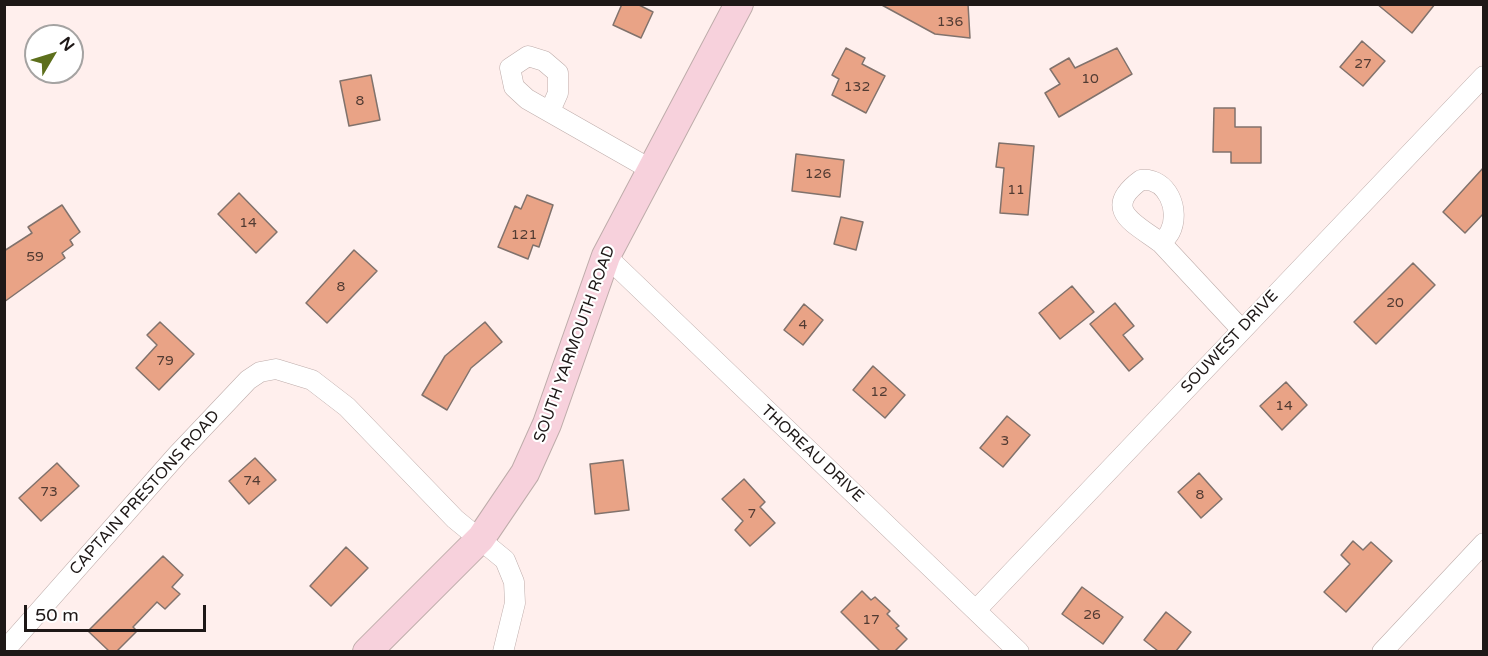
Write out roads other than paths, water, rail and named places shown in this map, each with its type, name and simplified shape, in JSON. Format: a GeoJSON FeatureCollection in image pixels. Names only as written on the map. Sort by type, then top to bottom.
{"type":"FeatureCollection","features":[{"type":"Feature","properties":{"kind":"main road","name":"SOUTH YARMOUTH ROAD"},"geometry":{"type":"LineString","coordinates":[[367,651],[481,538],[525,472],[547,424],[606,256],[650,169],[740,4]]}},
{"type":"Feature","properties":{"kind":"street","name":"SOUWEST DRIVE"},"geometry":{"type":"LineString","coordinates":[[977,609],[1484,76]]}},
{"type":"Feature","properties":{"kind":"street"},"geometry":{"type":"LineString","coordinates":[[550,111],[650,169]]}},
{"type":"Feature","properties":{"kind":"street"},"geometry":{"type":"LineString","coordinates":[[1161,243],[1241,329]]}},
{"type":"Feature","properties":{"kind":"street","name":"THOREAU DRIVE"},"geometry":{"type":"LineString","coordinates":[[606,256],[1019,651]]}},
{"type":"Feature","properties":{"kind":"street","name":"CAPTAIN PRESTONS ROAD"},"geometry":{"type":"LineString","coordinates":[[4,651],[193,438],[248,380],[267,371],[276,369],[312,380],[347,406],[455,519],[481,538]]}},
{"type":"Feature","properties":{"kind":"street"},"geometry":{"type":"LineString","coordinates":[[481,538],[505,560],[514,582],[515,603],[503,651]]}},
{"type":"Feature","properties":{"kind":"street"},"geometry":{"type":"LineString","coordinates":[[1382,651],[1484,543]]}}]}
